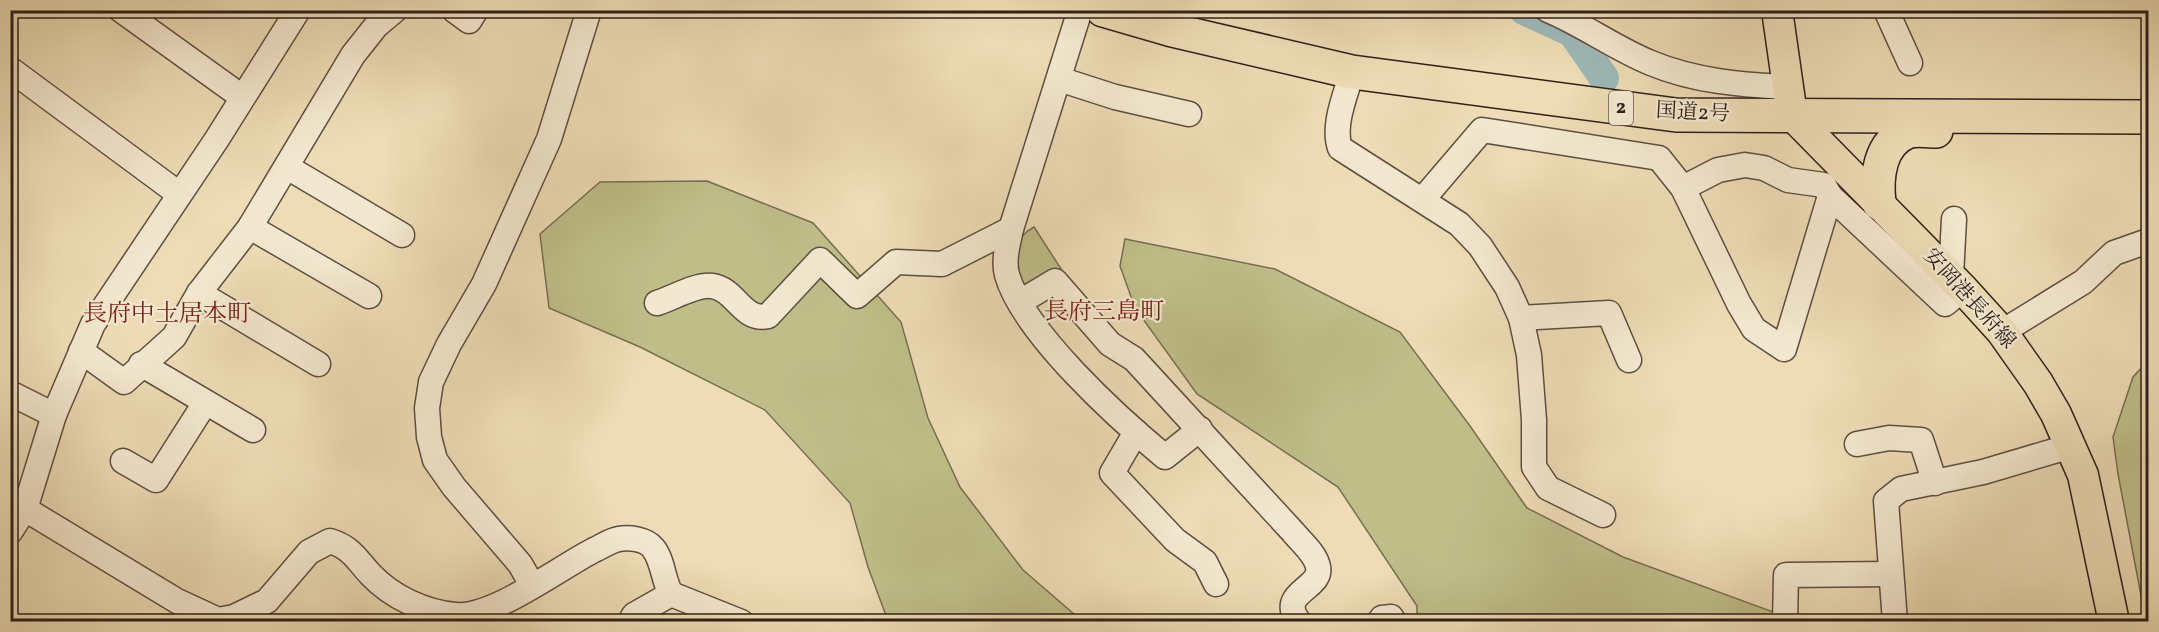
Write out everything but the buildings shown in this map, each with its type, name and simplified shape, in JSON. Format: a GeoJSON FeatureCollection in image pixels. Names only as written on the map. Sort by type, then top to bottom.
{"type":"FeatureCollection","features":[{"type":"Feature","properties":{"kind":"highway","name":"国道2号"},"geometry":{"type":"LineString","coordinates":[[1103,10],[1172,30],[1352,72],[1676,115],[1790,101],[2011,117],[2148,117]]}},
{"type":"Feature","properties":{"kind":"highway"},"geometry":{"type":"LineString","coordinates":[[1879,203],[1876,182],[1882,160],[1893,141],[1908,132],[1968,129],[2011,117]]}},
{"type":"Feature","properties":{"kind":"main road"},"geometry":{"type":"LineString","coordinates":[[1777,10],[1790,101]]}},
{"type":"Feature","properties":{"kind":"main road","name":"安岡港長府線"},"geometry":{"type":"LineString","coordinates":[[1790,101],[1879,203],[2002,332],[2038,383],[2071,446],[2083,475],[2114,621]]}},
{"type":"Feature","properties":{"kind":"street"},"geometry":{"type":"LineString","coordinates":[[121,10],[242,97]]}},
{"type":"Feature","properties":{"kind":"street"},"geometry":{"type":"LineString","coordinates":[[10,532],[25,509],[54,415],[81,351],[111,294],[298,10]]}},
{"type":"Feature","properties":{"kind":"street"},"geometry":{"type":"LineString","coordinates":[[81,351],[124,382],[141,364],[174,337],[200,293],[250,227],[353,55],[376,26],[394,10]]}},
{"type":"Feature","properties":{"kind":"street"},"geometry":{"type":"LineString","coordinates":[[454,10],[469,21],[476,10]]}},
{"type":"Feature","properties":{"kind":"street"},"geometry":{"type":"LineString","coordinates":[[532,585],[520,564],[454,487],[435,460],[429,437],[427,408],[431,382],[449,344],[484,284],[549,140],[589,10]]}},
{"type":"Feature","properties":{"kind":"street"},"geometry":{"type":"LineString","coordinates":[[1080,10],[1011,229],[1006,267],[1020,302],[1053,347],[1092,390],[1165,457],[1200,429]]}},
{"type":"Feature","properties":{"kind":"street"},"geometry":{"type":"LineString","coordinates":[[1548,10],[1582,25],[1649,63],[1683,75],[1790,101]]}},
{"type":"Feature","properties":{"kind":"street"},"geometry":{"type":"LineString","coordinates":[[1886,10],[1910,63]]}},
{"type":"Feature","properties":{"kind":"street"},"geometry":{"type":"LineString","coordinates":[[10,69],[179,194]]}},
{"type":"Feature","properties":{"kind":"street"},"geometry":{"type":"LineString","coordinates":[[1352,72],[1338,124],[1337,140],[1340,148],[1460,224],[1480,246],[1507,287],[1521,318],[1528,355],[1533,409],[1534,467],[1548,488],[1603,515]]}},
{"type":"Feature","properties":{"kind":"street"},"geometry":{"type":"LineString","coordinates":[[1059,79],[1115,97],[1189,114]]}},
{"type":"Feature","properties":{"kind":"street"},"geometry":{"type":"LineString","coordinates":[[1423,199],[1482,130],[1659,158],[1688,186],[1739,304],[1754,328],[1784,349],[1830,196]]}},
{"type":"Feature","properties":{"kind":"street"},"geometry":{"type":"LineString","coordinates":[[1688,186],[1718,170],[1745,165],[1764,168],[1788,180],[1824,185],[1830,196],[1945,304],[1957,283],[1954,219]]}},
{"type":"Feature","properties":{"kind":"street"},"geometry":{"type":"LineString","coordinates":[[287,167],[402,235]]}},
{"type":"Feature","properties":{"kind":"street"},"geometry":{"type":"LineString","coordinates":[[250,227],[369,296]]}},
{"type":"Feature","properties":{"kind":"street"},"geometry":{"type":"LineString","coordinates":[[657,303],[706,286],[715,286],[750,315],[759,318],[768,316],[820,260],[857,296],[896,262],[942,264],[1011,229]]}},
{"type":"Feature","properties":{"kind":"street"},"geometry":{"type":"LineString","coordinates":[[2002,332],[2083,282],[2114,253],[2148,241]]}},
{"type":"Feature","properties":{"kind":"street"},"geometry":{"type":"LineString","coordinates":[[1020,302],[1055,281],[1110,344],[1134,359],[1200,429],[1314,557],[1319,568],[1317,577],[1294,598],[1293,609],[1299,621]]}},
{"type":"Feature","properties":{"kind":"street"},"geometry":{"type":"LineString","coordinates":[[200,293],[318,364]]}},
{"type":"Feature","properties":{"kind":"street"},"geometry":{"type":"LineString","coordinates":[[1521,318],[1609,314],[1629,360]]}},
{"type":"Feature","properties":{"kind":"street"},"geometry":{"type":"LineString","coordinates":[[141,364],[253,430]]}},
{"type":"Feature","properties":{"kind":"street"},"geometry":{"type":"LineString","coordinates":[[10,393],[54,415]]}},
{"type":"Feature","properties":{"kind":"street"},"geometry":{"type":"LineString","coordinates":[[123,461],[156,480],[205,403]]}},
{"type":"Feature","properties":{"kind":"street"},"geometry":{"type":"LineString","coordinates":[[1136,432],[1112,473],[1175,540],[1205,562],[1216,584]]}},
{"type":"Feature","properties":{"kind":"street"},"geometry":{"type":"LineString","coordinates":[[1857,444],[1889,438],[1921,440],[1935,483]]}},
{"type":"Feature","properties":{"kind":"street"},"geometry":{"type":"LineString","coordinates":[[1895,621],[1886,501],[1901,489],[1935,483],[2071,446]]}},
{"type":"Feature","properties":{"kind":"street"},"geometry":{"type":"LineString","coordinates":[[25,509],[177,601],[218,621],[244,613],[267,601],[309,552],[330,541],[346,546],[372,576],[395,595],[418,606],[454,615],[471,615],[498,605],[618,539],[642,540],[652,547],[671,594],[741,621]]}},
{"type":"Feature","properties":{"kind":"street"},"geometry":{"type":"LineString","coordinates":[[1785,621],[1786,574],[1890,574]]}},
{"type":"Feature","properties":{"kind":"street"},"geometry":{"type":"LineString","coordinates":[[630,621],[634,615],[671,594]]}},
{"type":"Feature","properties":{"kind":"street"},"geometry":{"type":"LineString","coordinates":[[1379,621],[1391,617],[1394,621]]}},
{"type":"Feature","properties":{"kind":"shaded area"},"geometry":{"type":"Polygon","coordinates":[[[707,181],[813,223],[901,322],[928,418],[960,487],[1023,570],[1082,621],[888,621],[868,567],[850,503],[765,410],[640,347],[549,308],[540,234],[600,182],[707,181]]]}},
{"type":"Feature","properties":{"kind":"shaded area"},"geometry":{"type":"Polygon","coordinates":[[[1034,227],[1063,272],[1032,292],[1020,285],[1016,252],[1020,239],[1034,227]]]}},
{"type":"Feature","properties":{"kind":"shaded area"},"geometry":{"type":"Polygon","coordinates":[[[1125,239],[1275,269],[1400,332],[1527,508],[1623,557],[1793,621],[1417,621],[1417,606],[1338,487],[1197,394],[1135,308],[1120,266],[1125,239]]]}},
{"type":"Feature","properties":{"kind":"shaded area"},"geometry":{"type":"Polygon","coordinates":[[[2148,361],[2148,621],[2146,622],[2113,437],[2133,377],[2148,361]]]}},
{"type":"Feature","properties":{"kind":"waterway"},"geometry":{"type":"LineString","coordinates":[[1524,10],[1572,32],[1604,78]]}},
{"type":"Feature","properties":{"kind":"district","name":"長府三島町"},"geometry":{"type":"Point","coordinates":[1104,313]}},
{"type":"Feature","properties":{"kind":"district","name":"長府中土居本町"},"geometry":{"type":"Point","coordinates":[167,315]}}]}
